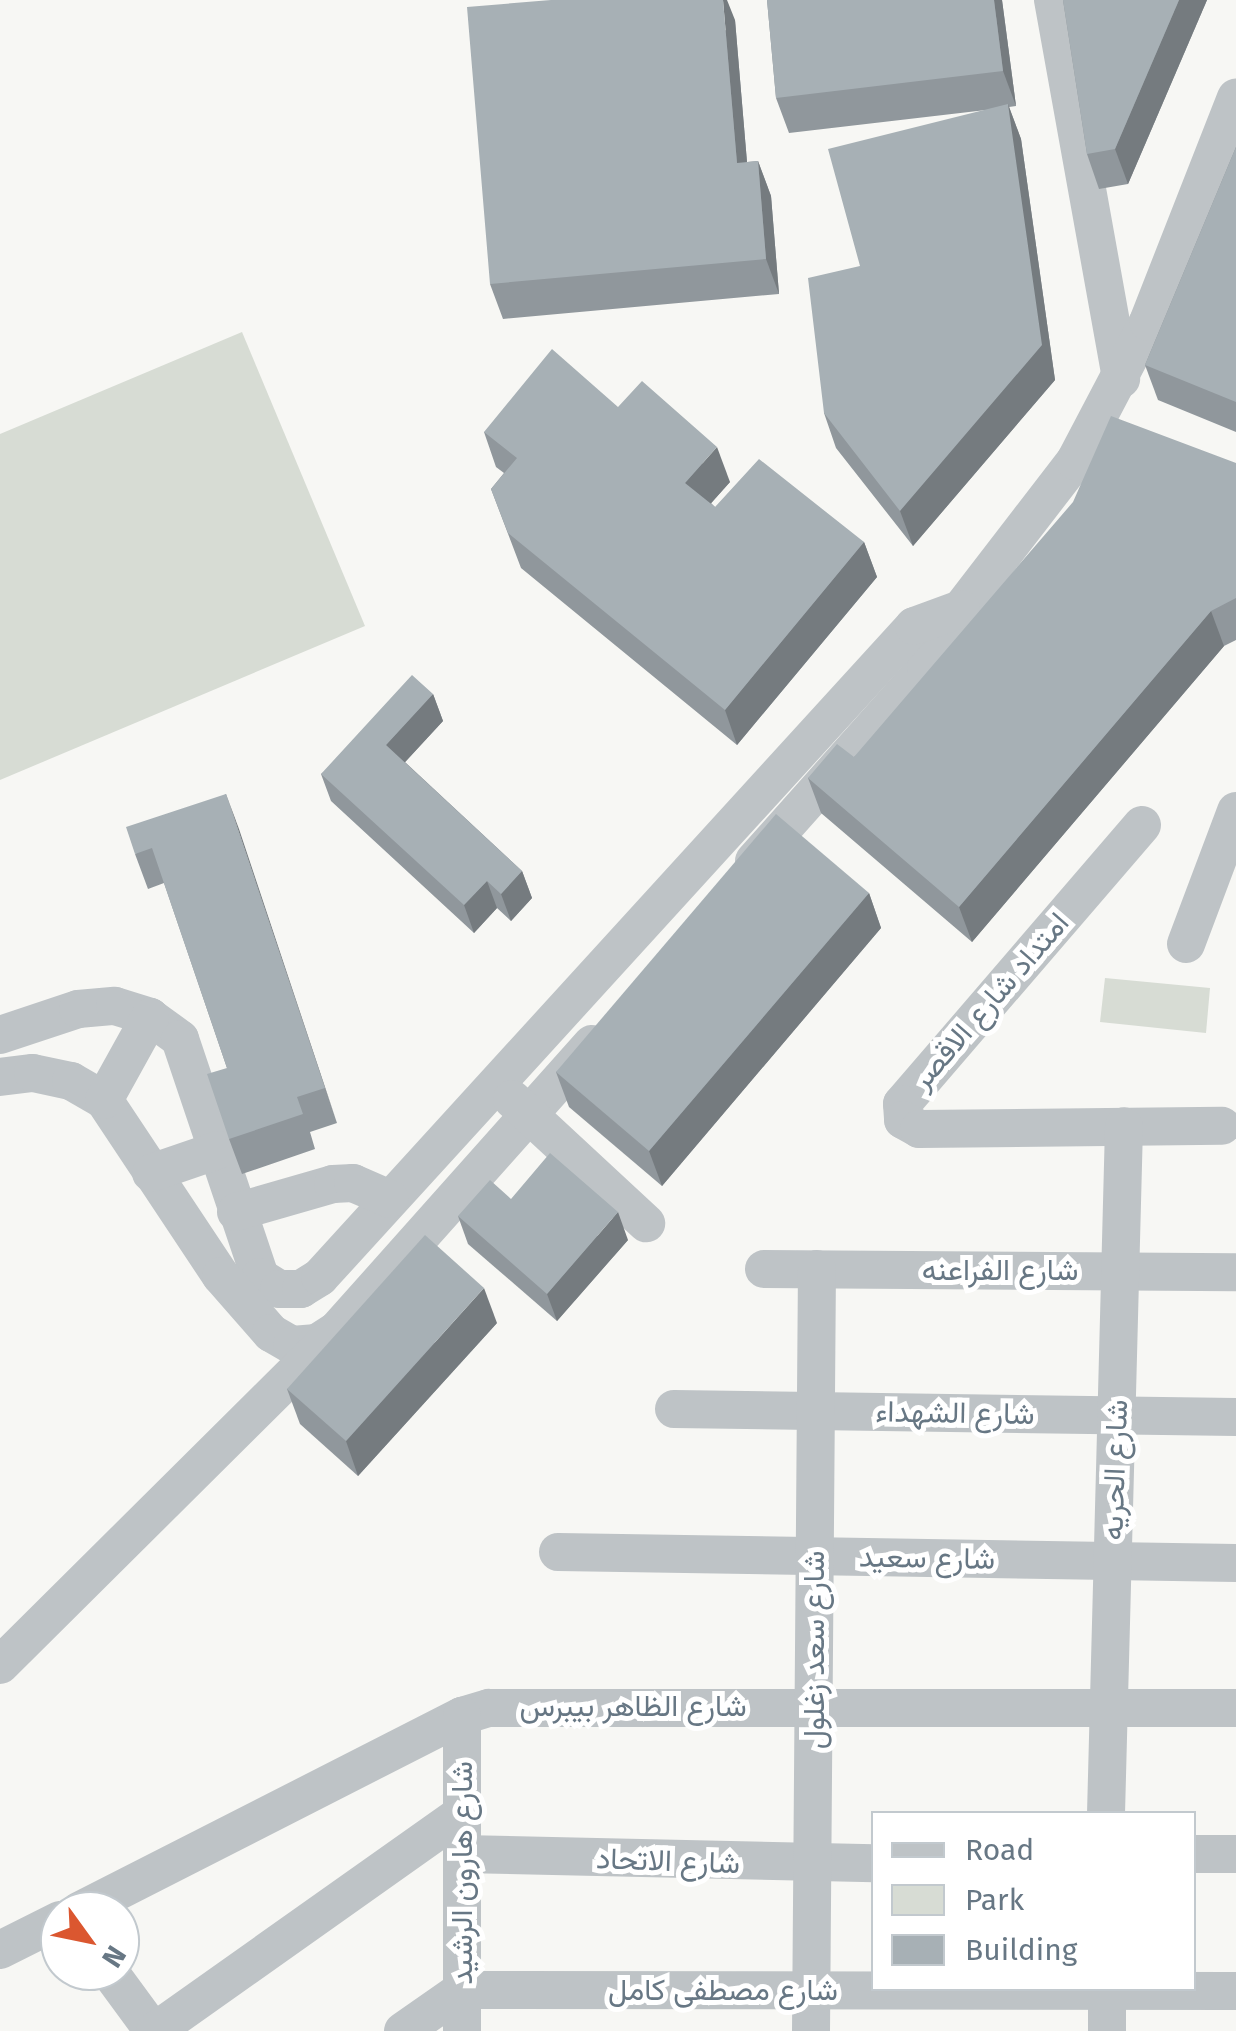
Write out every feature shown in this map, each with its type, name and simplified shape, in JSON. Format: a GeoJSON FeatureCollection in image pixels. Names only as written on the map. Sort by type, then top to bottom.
{"type":"FeatureCollection","features":[{"type":"Feature","properties":{"kind":"street"},"geometry":{"type":"LineString","coordinates":[[1054,0],[1121,379]]}},
{"type":"Feature","properties":{"kind":"street"},"geometry":{"type":"LineString","coordinates":[[728,892],[926,668],[961,609],[1076,460],[1121,379],[1236,98]]}},
{"type":"Feature","properties":{"kind":"street"},"geometry":{"type":"LineString","coordinates":[[0,1034],[78,1009],[115,1006],[150,1016],[180,1039],[260,1277],[279,1289],[301,1289],[320,1277],[914,626],[961,609]]}},
{"type":"Feature","properties":{"kind":"street"},"geometry":{"type":"LineString","coordinates":[[1186,944],[1236,811]]}},
{"type":"Feature","properties":{"kind":"street","name":"امتداد شارع الاقصر"},"geometry":{"type":"LineString","coordinates":[[1142,825],[902,1104],[903,1120],[919,1129],[1222,1126]]}},
{"type":"Feature","properties":{"kind":"street"},"geometry":{"type":"LineString","coordinates":[[0,1665],[337,1330],[622,1011]]}},
{"type":"Feature","properties":{"kind":"street"},"geometry":{"type":"LineString","coordinates":[[104,1100],[150,1016]]}},
{"type":"Feature","properties":{"kind":"street"},"geometry":{"type":"LineString","coordinates":[[0,1077],[34,1073],[71,1081],[104,1100],[221,1276],[271,1333],[292,1344],[317,1344],[337,1330]]}},
{"type":"Feature","properties":{"kind":"street"},"geometry":{"type":"LineString","coordinates":[[496,1084],[646,1223]]}},
{"type":"Feature","properties":{"kind":"street","name":"شارع الحريه"},"geometry":{"type":"LineString","coordinates":[[1106,1811],[1124,1126]]}},
{"type":"Feature","properties":{"kind":"street"},"geometry":{"type":"LineString","coordinates":[[152,1173],[218,1150]]}},
{"type":"Feature","properties":{"kind":"street"},"geometry":{"type":"LineString","coordinates":[[236,1212],[333,1184],[353,1183],[390,1199]]}},
{"type":"Feature","properties":{"kind":"street","name":"شارع الفراعنه"},"geometry":{"type":"LineString","coordinates":[[764,1269],[1236,1272]]}},
{"type":"Feature","properties":{"kind":"street","name":"شارع سعد زغلول"},"geometry":{"type":"LineString","coordinates":[[811,2031],[817,1269]]}},
{"type":"Feature","properties":{"kind":"street"},"geometry":{"type":"LineString","coordinates":[[271,1333],[279,1289]]}},
{"type":"Feature","properties":{"kind":"street","name":"شارع الشهداء"},"geometry":{"type":"LineString","coordinates":[[674,1410],[1236,1417]]}},
{"type":"Feature","properties":{"kind":"street","name":"شارع سعيد"},"geometry":{"type":"LineString","coordinates":[[558,1552],[1236,1563]]}},
{"type":"Feature","properties":{"kind":"street","name":"شارع الظاهر بيبرس"},"geometry":{"type":"LineString","coordinates":[[117,1891],[462,1716],[526,1704],[1236,1708]]}},
{"type":"Feature","properties":{"kind":"street","name":"شارع هارون الرشيد"},"geometry":{"type":"LineString","coordinates":[[462,1716],[459,1816],[462,2031]]}},
{"type":"Feature","properties":{"kind":"street"},"geometry":{"type":"LineString","coordinates":[[124,1991],[154,2031],[459,1816]]}},
{"type":"Feature","properties":{"kind":"street","name":"شارع الاتحاد"},"geometry":{"type":"LineString","coordinates":[[462,1854],[812,1865],[871,1863]]}},
{"type":"Feature","properties":{"kind":"street"},"geometry":{"type":"LineString","coordinates":[[1196,1854],[1236,1854]]}},
{"type":"Feature","properties":{"kind":"street"},"geometry":{"type":"LineString","coordinates":[[0,1950],[40,1930]]}},
{"type":"Feature","properties":{"kind":"street"},"geometry":{"type":"LineString","coordinates":[[404,2031],[462,1990]]}},
{"type":"Feature","properties":{"kind":"street","name":"شارع مصطفى كامل"},"geometry":{"type":"LineString","coordinates":[[462,1990],[871,1990]]}},
{"type":"Feature","properties":{"kind":"street"},"geometry":{"type":"LineString","coordinates":[[1107,1991],[1107,2031]]}},
{"type":"Feature","properties":{"kind":"street","name":"شارع مصطفى كامل"},"geometry":{"type":"LineString","coordinates":[[1196,1991],[1236,1991]]}},
{"type":"Feature","properties":{"kind":"green space"},"geometry":{"type":"Polygon","coordinates":[[[242,332],[365,626],[0,780],[0,434],[242,332]]]}},
{"type":"Feature","properties":{"kind":"green space"},"geometry":{"type":"Polygon","coordinates":[[[1105,978],[1210,988],[1206,1033],[1100,1022],[1105,978]]]}},
{"type":"Feature","properties":{"kind":"building"},"geometry":{"type":"Polygon","coordinates":[[[551,0],[723,0],[737,163],[758,161],[766,259],[490,284],[467,7],[551,0]]]}},
{"type":"Feature","properties":{"kind":"building"},"geometry":{"type":"Polygon","coordinates":[[[767,0],[994,0],[1003,71],[776,98],[767,0]]]}},
{"type":"Feature","properties":{"kind":"building"},"geometry":{"type":"Polygon","coordinates":[[[1063,0],[1179,0],[1115,149],[1087,154],[1063,0]]]}},
{"type":"Feature","properties":{"kind":"building"},"geometry":{"type":"Polygon","coordinates":[[[1008,104],[1042,345],[900,511],[824,413],[808,278],[860,266],[828,149],[1008,104]]]}},
{"type":"Feature","properties":{"kind":"building"},"geometry":{"type":"Polygon","coordinates":[[[1236,147],[1236,402],[1145,365],[1236,147]]]}},
{"type":"Feature","properties":{"kind":"building"},"geometry":{"type":"Polygon","coordinates":[[[552,349],[618,407],[642,381],[717,447],[685,483],[715,507],[759,459],[864,542],[725,710],[508,533],[491,489],[517,458],[484,432],[552,349]]]}},
{"type":"Feature","properties":{"kind":"building"},"geometry":{"type":"Polygon","coordinates":[[[1111,416],[1236,463],[1236,598],[1211,611],[959,907],[808,778],[837,744],[854,757],[1073,502],[1111,416]]]}},
{"type":"Feature","properties":{"kind":"building"},"geometry":{"type":"Polygon","coordinates":[[[412,675],[433,694],[386,745],[522,871],[501,894],[487,881],[464,905],[321,774],[412,675]]]}},
{"type":"Feature","properties":{"kind":"building"},"geometry":{"type":"Polygon","coordinates":[[[226,794],[325,1088],[297,1097],[303,1114],[229,1139],[207,1074],[227,1068],[152,848],[135,854],[126,827],[226,794]]]}},
{"type":"Feature","properties":{"kind":"building"},"geometry":{"type":"Polygon","coordinates":[[[776,814],[869,893],[649,1151],[556,1072],[776,814]]]}},
{"type":"Feature","properties":{"kind":"building"},"geometry":{"type":"Polygon","coordinates":[[[550,1153],[618,1212],[547,1294],[458,1216],[490,1180],[511,1199],[550,1153]]]}},
{"type":"Feature","properties":{"kind":"building"},"geometry":{"type":"Polygon","coordinates":[[[425,1235],[484,1288],[346,1441],[287,1389],[425,1235]]]}}]}
